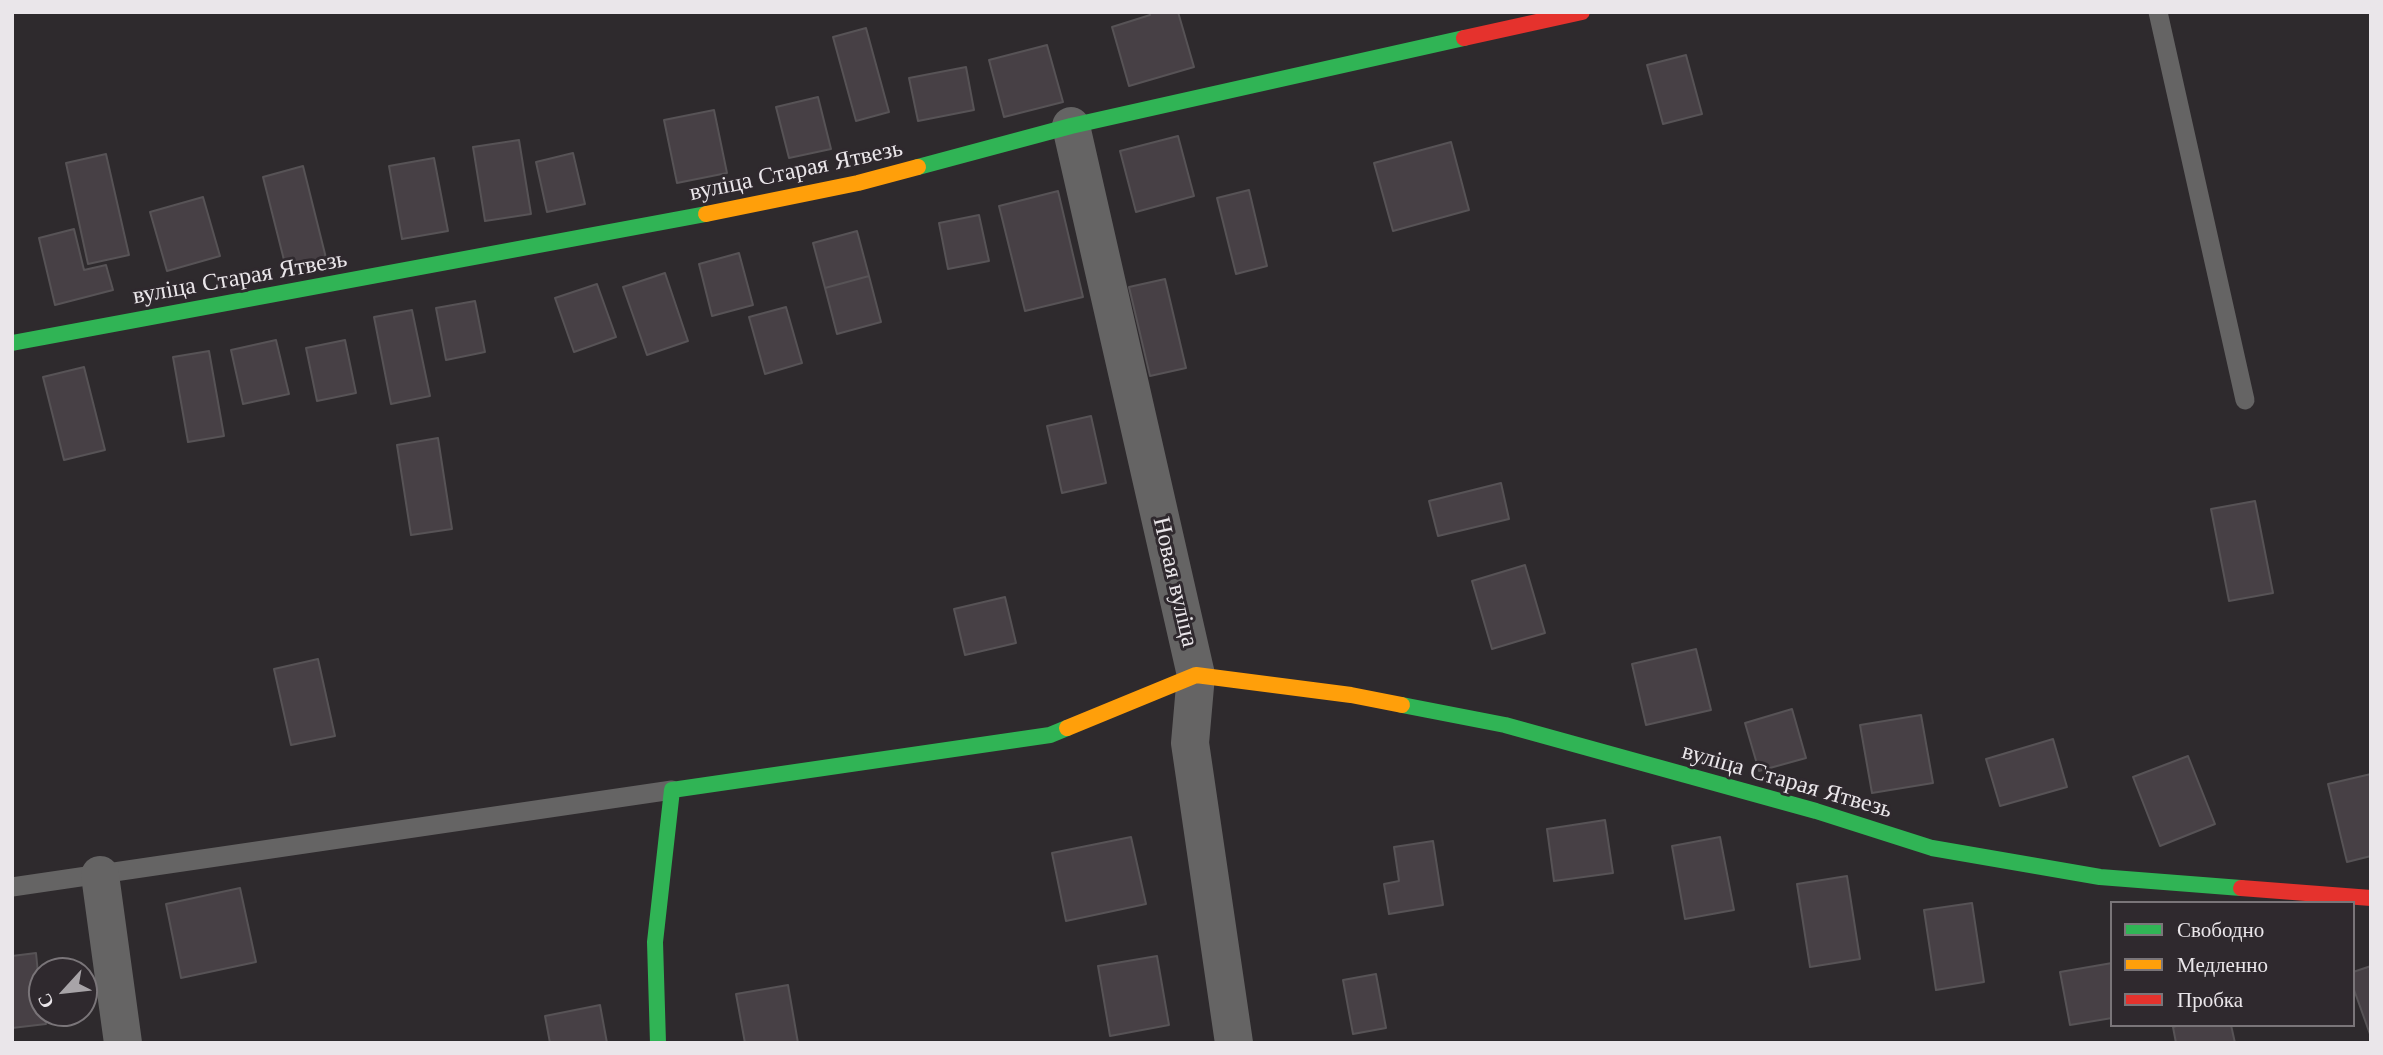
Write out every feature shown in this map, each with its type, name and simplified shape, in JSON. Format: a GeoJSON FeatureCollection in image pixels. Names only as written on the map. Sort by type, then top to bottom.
{"type":"FeatureCollection","features":[{"type":"Feature","properties":{"kind":"street","name":"вуліца Старая Ятвезь"},"geometry":{"type":"LineString","coordinates":[[12,343],[611,233],[844,186],[1071,126],[1582,12]]}},
{"type":"Feature","properties":{"kind":"street","name":"Новая вуліца"},"geometry":{"type":"LineString","coordinates":[[1071,126],[1196,675],[1190,743],[1234,1043]]}},
{"type":"Feature","properties":{"kind":"street","name":"вуліца Старая Ятвезь"},"geometry":{"type":"LineString","coordinates":[[1196,675],[1351,695],[1505,725],[1816,811],[1932,848],[2100,877],[2371,898]]}},
{"type":"Feature","properties":{"kind":"street"},"geometry":{"type":"LineString","coordinates":[[658,1043],[655,942],[672,790],[1050,735],[1196,675]]}},
{"type":"Feature","properties":{"kind":"street"},"geometry":{"type":"LineString","coordinates":[[100,875],[123,1043]]}},
{"type":"Feature","properties":{"kind":"lane"},"geometry":{"type":"LineString","coordinates":[[2158,12],[2245,400]]}},
{"type":"Feature","properties":{"kind":"lane"},"geometry":{"type":"LineString","coordinates":[[12,887],[672,790]]}},
{"type":"Feature","properties":{"kind":"building"},"geometry":{"type":"Polygon","coordinates":[[[1149,12],[1178,12],[1194,67],[1129,86],[1112,27],[1150,15],[1149,12]]]}},
{"type":"Feature","properties":{"kind":"building"},"geometry":{"type":"Polygon","coordinates":[[[866,28],[889,112],[856,121],[833,37],[866,28]]]}},
{"type":"Feature","properties":{"kind":"building"},"geometry":{"type":"Polygon","coordinates":[[[1047,45],[1063,102],[1004,117],[989,60],[1047,45]]]}},
{"type":"Feature","properties":{"kind":"building"},"geometry":{"type":"Polygon","coordinates":[[[1686,55],[1702,114],[1663,124],[1647,65],[1686,55]]]}},
{"type":"Feature","properties":{"kind":"building"},"geometry":{"type":"Polygon","coordinates":[[[966,67],[974,110],[918,121],[909,78],[966,67]]]}},
{"type":"Feature","properties":{"kind":"building"},"geometry":{"type":"Polygon","coordinates":[[[818,97],[831,149],[789,158],[776,107],[818,97]]]}},
{"type":"Feature","properties":{"kind":"building"},"geometry":{"type":"Polygon","coordinates":[[[714,110],[727,173],[677,183],[664,120],[714,110]]]}},
{"type":"Feature","properties":{"kind":"building"},"geometry":{"type":"Polygon","coordinates":[[[1178,136],[1194,196],[1136,212],[1120,151],[1178,136]]]}},
{"type":"Feature","properties":{"kind":"building"},"geometry":{"type":"Polygon","coordinates":[[[519,140],[531,214],[485,221],[473,147],[519,140]]]}},
{"type":"Feature","properties":{"kind":"building"},"geometry":{"type":"Polygon","coordinates":[[[1451,142],[1469,210],[1393,231],[1374,163],[1451,142]]]}},
{"type":"Feature","properties":{"kind":"building"},"geometry":{"type":"Polygon","coordinates":[[[573,153],[585,204],[547,212],[536,162],[573,153]]]}},
{"type":"Feature","properties":{"kind":"building"},"geometry":{"type":"Polygon","coordinates":[[[106,154],[129,255],[88,264],[66,163],[106,154]]]}},
{"type":"Feature","properties":{"kind":"building"},"geometry":{"type":"Polygon","coordinates":[[[434,158],[448,231],[402,239],[389,166],[434,158]]]}},
{"type":"Feature","properties":{"kind":"building"},"geometry":{"type":"Polygon","coordinates":[[[303,166],[326,258],[286,268],[263,177],[303,166]]]}},
{"type":"Feature","properties":{"kind":"building"},"geometry":{"type":"Polygon","coordinates":[[[1249,190],[1267,266],[1236,274],[1217,198],[1249,190]]]}},
{"type":"Feature","properties":{"kind":"building"},"geometry":{"type":"Polygon","coordinates":[[[1058,191],[1083,297],[1025,311],[999,206],[1058,191]]]}},
{"type":"Feature","properties":{"kind":"building"},"geometry":{"type":"Polygon","coordinates":[[[203,197],[220,256],[167,271],[150,212],[203,197]]]}},
{"type":"Feature","properties":{"kind":"building"},"geometry":{"type":"Polygon","coordinates":[[[979,215],[989,261],[948,269],[939,223],[979,215]]]}},
{"type":"Feature","properties":{"kind":"building"},"geometry":{"type":"Polygon","coordinates":[[[74,229],[84,270],[106,265],[113,290],[55,305],[39,238],[74,229]]]}},
{"type":"Feature","properties":{"kind":"building"},"geometry":{"type":"Polygon","coordinates":[[[857,231],[869,276],[825,288],[813,243],[857,231]]]}},
{"type":"Feature","properties":{"kind":"building"},"geometry":{"type":"Polygon","coordinates":[[[739,253],[753,305],[712,316],[699,264],[739,253]]]}},
{"type":"Feature","properties":{"kind":"building"},"geometry":{"type":"Polygon","coordinates":[[[665,273],[688,341],[647,355],[623,287],[665,273]]]}},
{"type":"Feature","properties":{"kind":"building"},"geometry":{"type":"Polygon","coordinates":[[[869,276],[881,322],[837,334],[825,288],[869,276]]]}},
{"type":"Feature","properties":{"kind":"building"},"geometry":{"type":"Polygon","coordinates":[[[1165,279],[1186,368],[1150,376],[1129,287],[1165,279]]]}},
{"type":"Feature","properties":{"kind":"building"},"geometry":{"type":"Polygon","coordinates":[[[597,284],[616,337],[574,352],[555,298],[597,284]]]}},
{"type":"Feature","properties":{"kind":"building"},"geometry":{"type":"Polygon","coordinates":[[[475,301],[485,352],[446,360],[436,308],[475,301]]]}},
{"type":"Feature","properties":{"kind":"building"},"geometry":{"type":"Polygon","coordinates":[[[786,307],[802,363],[765,374],[749,317],[786,307]]]}},
{"type":"Feature","properties":{"kind":"building"},"geometry":{"type":"Polygon","coordinates":[[[412,310],[430,396],[391,404],[374,317],[412,310]]]}},
{"type":"Feature","properties":{"kind":"building"},"geometry":{"type":"Polygon","coordinates":[[[276,340],[289,394],[243,404],[231,350],[276,340]]]}},
{"type":"Feature","properties":{"kind":"building"},"geometry":{"type":"Polygon","coordinates":[[[345,340],[356,393],[317,401],[306,348],[345,340]]]}},
{"type":"Feature","properties":{"kind":"building"},"geometry":{"type":"Polygon","coordinates":[[[209,351],[224,436],[188,442],[173,357],[209,351]]]}},
{"type":"Feature","properties":{"kind":"building"},"geometry":{"type":"Polygon","coordinates":[[[84,367],[105,450],[64,460],[43,377],[84,367]]]}},
{"type":"Feature","properties":{"kind":"building"},"geometry":{"type":"Polygon","coordinates":[[[1091,416],[1106,483],[1062,493],[1047,426],[1091,416]]]}},
{"type":"Feature","properties":{"kind":"building"},"geometry":{"type":"Polygon","coordinates":[[[438,438],[452,529],[411,535],[397,445],[438,438]]]}},
{"type":"Feature","properties":{"kind":"building"},"geometry":{"type":"Polygon","coordinates":[[[1501,483],[1509,519],[1438,536],[1429,501],[1501,483]]]}},
{"type":"Feature","properties":{"kind":"building"},"geometry":{"type":"Polygon","coordinates":[[[2255,501],[2273,593],[2229,601],[2211,509],[2255,501]]]}},
{"type":"Feature","properties":{"kind":"building"},"geometry":{"type":"Polygon","coordinates":[[[1525,565],[1545,633],[1492,649],[1472,581],[1525,565]]]}},
{"type":"Feature","properties":{"kind":"building"},"geometry":{"type":"Polygon","coordinates":[[[1005,597],[1016,643],[965,655],[954,609],[1005,597]]]}},
{"type":"Feature","properties":{"kind":"building"},"geometry":{"type":"Polygon","coordinates":[[[1696,649],[1711,710],[1646,725],[1632,664],[1696,649]]]}},
{"type":"Feature","properties":{"kind":"building"},"geometry":{"type":"Polygon","coordinates":[[[318,659],[335,736],[291,745],[274,669],[318,659]]]}},
{"type":"Feature","properties":{"kind":"building"},"geometry":{"type":"Polygon","coordinates":[[[1792,709],[1806,758],[1759,771],[1745,723],[1792,709]]]}},
{"type":"Feature","properties":{"kind":"building"},"geometry":{"type":"Polygon","coordinates":[[[1921,715],[1933,783],[1872,793],[1860,725],[1921,715]]]}},
{"type":"Feature","properties":{"kind":"building"},"geometry":{"type":"Polygon","coordinates":[[[2053,739],[2067,787],[2000,806],[1986,759],[2053,739]]]}},
{"type":"Feature","properties":{"kind":"building"},"geometry":{"type":"Polygon","coordinates":[[[2188,756],[2215,824],[2160,846],[2133,777],[2188,756]]]}},
{"type":"Feature","properties":{"kind":"building"},"geometry":{"type":"Polygon","coordinates":[[[2371,774],[2371,856],[2347,862],[2328,784],[2371,774]]]}},
{"type":"Feature","properties":{"kind":"building"},"geometry":{"type":"Polygon","coordinates":[[[1605,820],[1613,873],[1554,881],[1547,829],[1605,820]]]}},
{"type":"Feature","properties":{"kind":"building"},"geometry":{"type":"Polygon","coordinates":[[[1131,837],[1146,904],[1066,921],[1052,853],[1131,837]]]}},
{"type":"Feature","properties":{"kind":"building"},"geometry":{"type":"Polygon","coordinates":[[[1720,837],[1734,910],[1685,919],[1672,846],[1720,837]]]}},
{"type":"Feature","properties":{"kind":"building"},"geometry":{"type":"Polygon","coordinates":[[[1433,841],[1443,905],[1389,914],[1384,884],[1399,881],[1394,847],[1433,841]]]}},
{"type":"Feature","properties":{"kind":"building"},"geometry":{"type":"Polygon","coordinates":[[[1847,876],[1860,959],[1810,967],[1797,884],[1847,876]]]}},
{"type":"Feature","properties":{"kind":"building"},"geometry":{"type":"Polygon","coordinates":[[[240,888],[256,962],[181,978],[166,904],[240,888]]]}},
{"type":"Feature","properties":{"kind":"building"},"geometry":{"type":"Polygon","coordinates":[[[1972,903],[1984,982],[1936,990],[1924,910],[1972,903]]]}},
{"type":"Feature","properties":{"kind":"building"},"geometry":{"type":"Polygon","coordinates":[[[36,953],[36,957],[28,957],[28,1026],[12,1028],[12,956],[36,953]]]}},
{"type":"Feature","properties":{"kind":"building"},"geometry":{"type":"Polygon","coordinates":[[[1157,956],[1169,1025],[1110,1036],[1098,966],[1157,956]]]}},
{"type":"Feature","properties":{"kind":"building"},"geometry":{"type":"Polygon","coordinates":[[[2110,963],[2110,1018],[2070,1025],[2060,972],[2110,963]]]}},
{"type":"Feature","properties":{"kind":"building"},"geometry":{"type":"Polygon","coordinates":[[[2371,966],[2371,1037],[2355,993],[2355,971],[2371,966]]]}},
{"type":"Feature","properties":{"kind":"building"},"geometry":{"type":"Polygon","coordinates":[[[1376,974],[1386,1028],[1353,1034],[1343,980],[1376,974]]]}},
{"type":"Feature","properties":{"kind":"building"},"geometry":{"type":"Polygon","coordinates":[[[788,985],[798,1043],[745,1043],[736,994],[788,985]]]}},
{"type":"Feature","properties":{"kind":"building"},"geometry":{"type":"Polygon","coordinates":[[[600,1005],[607,1043],[550,1043],[545,1016],[600,1005]]]}},
{"type":"Feature","properties":{"kind":"building"},"geometry":{"type":"Polygon","coordinates":[[[2173,1027],[2231,1027],[2235,1043],[2176,1043],[2173,1027]]]}},
{"type":"Feature","properties":{"kind":"traffic: fast"},"geometry":{"type":"LineString","coordinates":[[918,167],[1071,126],[1464,38]]}},
{"type":"Feature","properties":{"kind":"traffic: fast"},"geometry":{"type":"LineString","coordinates":[[12,343],[706,214]]}},
{"type":"Feature","properties":{"kind":"traffic: fast"},"geometry":{"type":"LineString","coordinates":[[1402,705],[1505,725],[1816,811],[1932,848],[2100,877],[2241,888]]}},
{"type":"Feature","properties":{"kind":"traffic: fast"},"geometry":{"type":"LineString","coordinates":[[658,1043],[655,942],[672,790],[1050,735],[1067,728]]}},
{"type":"Feature","properties":{"kind":"traffic: slow"},"geometry":{"type":"LineString","coordinates":[[706,214],[858,183],[918,167]]}},
{"type":"Feature","properties":{"kind":"traffic: slow"},"geometry":{"type":"LineString","coordinates":[[1067,728],[1196,675],[1351,695],[1402,705]]}},
{"type":"Feature","properties":{"kind":"traffic: jam"},"geometry":{"type":"LineString","coordinates":[[1464,38],[1582,12]]}},
{"type":"Feature","properties":{"kind":"traffic: jam"},"geometry":{"type":"LineString","coordinates":[[2241,888],[2371,898]]}}]}
